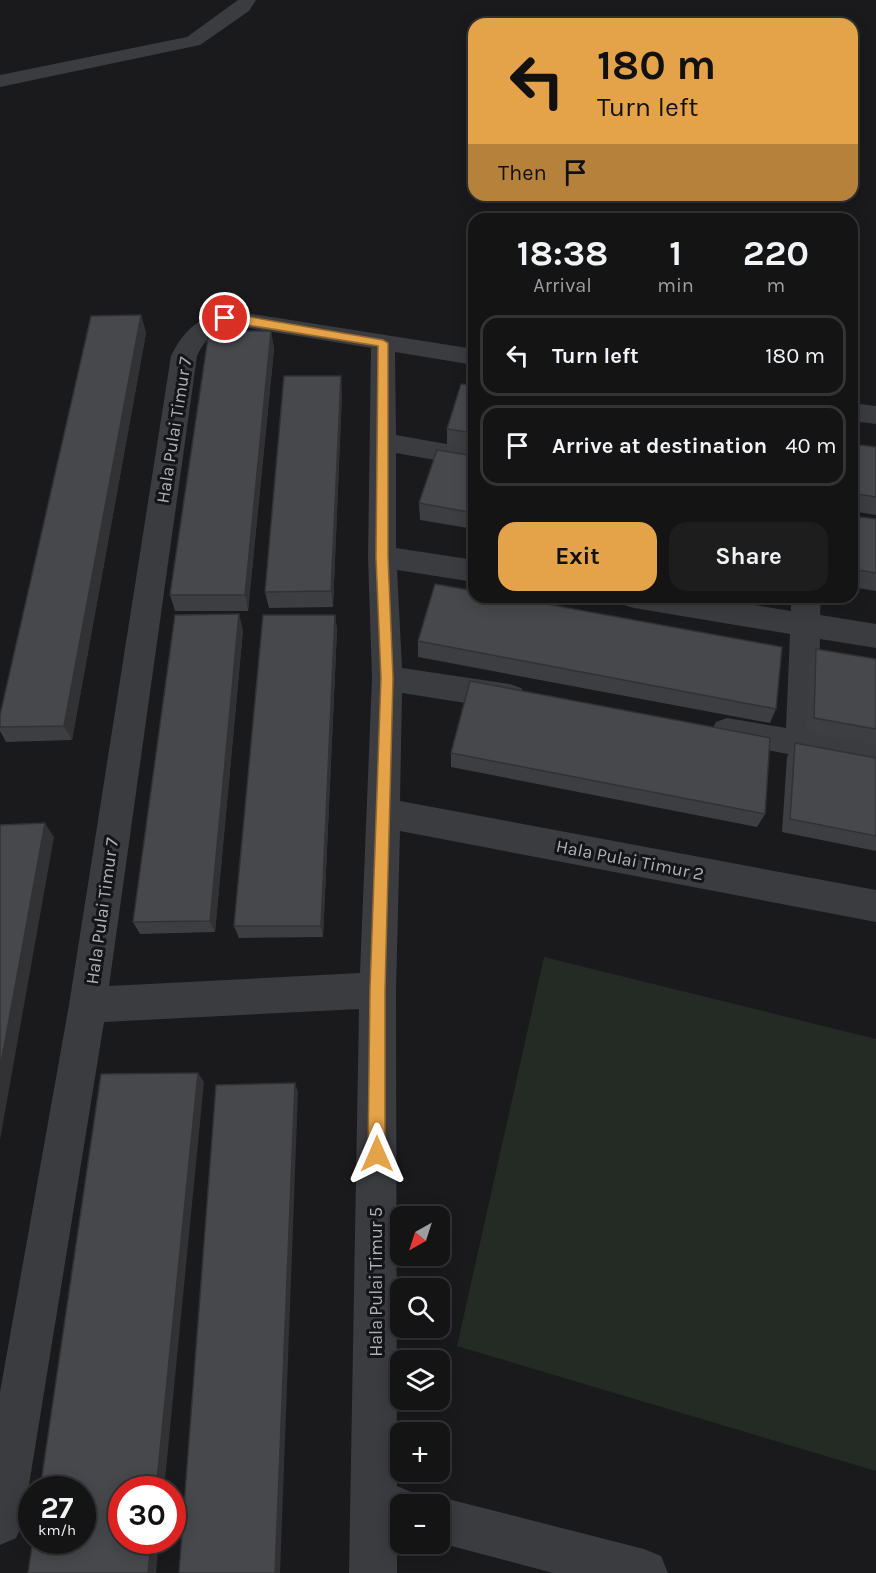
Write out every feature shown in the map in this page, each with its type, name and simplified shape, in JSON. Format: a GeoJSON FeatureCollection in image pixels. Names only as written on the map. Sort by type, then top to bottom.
{"type":"FeatureCollection","features":[{"type":"Feature","properties":{"kind":"street"},"geometry":{"type":"LineString","coordinates":[[0,81],[193,40],[242,7],[247,0]]}},
{"type":"Feature","properties":{"kind":"street","name":"Hala Pulai Timur 7"},"geometry":{"type":"LineString","coordinates":[[0,1522],[88,1005],[184,356],[191,340],[206,325],[225,318],[244,319],[383,343]]}},
{"type":"Feature","properties":{"kind":"street"},"geometry":{"type":"LineString","coordinates":[[383,343],[468,356]]}},
{"type":"Feature","properties":{"kind":"street","name":"Hala Pulai Timur 5"},"geometry":{"type":"LineString","coordinates":[[373,1573],[387,1507],[378,990],[387,678],[382,557],[383,343]]}},
{"type":"Feature","properties":{"kind":"street"},"geometry":{"type":"LineString","coordinates":[[858,413],[876,415]]}},
{"type":"Feature","properties":{"kind":"street"},"geometry":{"type":"LineString","coordinates":[[383,442],[468,457]]}},
{"type":"Feature","properties":{"kind":"street"},"geometry":{"type":"LineString","coordinates":[[382,557],[468,570]]}},
{"type":"Feature","properties":{"kind":"street"},"geometry":{"type":"LineString","coordinates":[[707,603],[805,611],[876,636]]}},
{"type":"Feature","properties":{"kind":"street"},"geometry":{"type":"LineString","coordinates":[[801,743],[805,611]]}},
{"type":"Feature","properties":{"kind":"street"},"geometry":{"type":"LineString","coordinates":[[387,678],[541,702]]}},
{"type":"Feature","properties":{"kind":"street"},"geometry":{"type":"LineString","coordinates":[[694,726],[876,757]]}},
{"type":"Feature","properties":{"kind":"street","name":"Hala Pulai Timur 2"},"geometry":{"type":"LineString","coordinates":[[384,813],[876,906]]}},
{"type":"Feature","properties":{"kind":"street"},"geometry":{"type":"LineString","coordinates":[[88,1005],[378,990]]}},
{"type":"Feature","properties":{"kind":"street"},"geometry":{"type":"LineString","coordinates":[[450,1523],[644,1573]]}},
{"type":"Feature","properties":{"kind":"shaded area"},"geometry":{"type":"Polygon","coordinates":[[[544,957],[876,1039],[876,1471],[457,1346],[544,957]]]}},
{"type":"Feature","properties":{"kind":"building"},"geometry":{"type":"Polygon","coordinates":[[[141,315],[64,726],[0,727],[0,715],[91,316],[141,315]]]}},
{"type":"Feature","properties":{"kind":"building"},"geometry":{"type":"Polygon","coordinates":[[[209,331],[271,331],[245,595],[170,595],[209,331]]]}},
{"type":"Feature","properties":{"kind":"building"},"geometry":{"type":"Polygon","coordinates":[[[284,376],[341,376],[331,591],[265,592],[284,376]]]}},
{"type":"Feature","properties":{"kind":"building"},"geometry":{"type":"Polygon","coordinates":[[[461,384],[468,385],[468,432],[447,429],[461,384]]]}},
{"type":"Feature","properties":{"kind":"building"},"geometry":{"type":"Polygon","coordinates":[[[858,445],[876,447],[876,497],[858,494],[858,445]]]}},
{"type":"Feature","properties":{"kind":"building"},"geometry":{"type":"Polygon","coordinates":[[[437,450],[468,455],[468,512],[419,503],[437,450]]]}},
{"type":"Feature","properties":{"kind":"building"},"geometry":{"type":"Polygon","coordinates":[[[858,517],[876,519],[876,573],[858,570],[858,517]]]}},
{"type":"Feature","properties":{"kind":"building"},"geometry":{"type":"Polygon","coordinates":[[[435,584],[468,590],[468,603],[541,603],[782,647],[776,709],[418,641],[435,584]]]}},
{"type":"Feature","properties":{"kind":"building"},"geometry":{"type":"Polygon","coordinates":[[[239,614],[210,921],[133,922],[175,615],[239,614]]]}},
{"type":"Feature","properties":{"kind":"building"},"geometry":{"type":"Polygon","coordinates":[[[263,615],[335,615],[321,926],[234,926],[263,615]]]}},
{"type":"Feature","properties":{"kind":"building"},"geometry":{"type":"Polygon","coordinates":[[[816,649],[876,659],[876,729],[814,718],[816,649]]]}},
{"type":"Feature","properties":{"kind":"building"},"geometry":{"type":"Polygon","coordinates":[[[470,681],[770,738],[765,814],[451,753],[470,681]]]}},
{"type":"Feature","properties":{"kind":"building"},"geometry":{"type":"Polygon","coordinates":[[[795,743],[876,758],[876,836],[790,819],[795,743]]]}},
{"type":"Feature","properties":{"kind":"building"},"geometry":{"type":"Polygon","coordinates":[[[45,823],[0,1069],[0,825],[45,823]]]}},
{"type":"Feature","properties":{"kind":"building"},"geometry":{"type":"Polygon","coordinates":[[[198,1073],[157,1476],[108,1476],[108,1554],[150,1554],[148,1573],[28,1573],[31,1554],[96,1554],[96,1476],[42,1476],[101,1074],[198,1073]]]}},
{"type":"Feature","properties":{"kind":"building"},"geometry":{"type":"Polygon","coordinates":[[[295,1083],[275,1573],[179,1573],[180,1554],[186,1554],[186,1481],[216,1085],[295,1083]]]}},
{"type":"Feature","properties":{"kind":"route"},"geometry":{"type":"LineString","coordinates":[[225,318],[244,319],[383,343],[382,557],[387,678],[378,990],[377,1154]]}}]}
